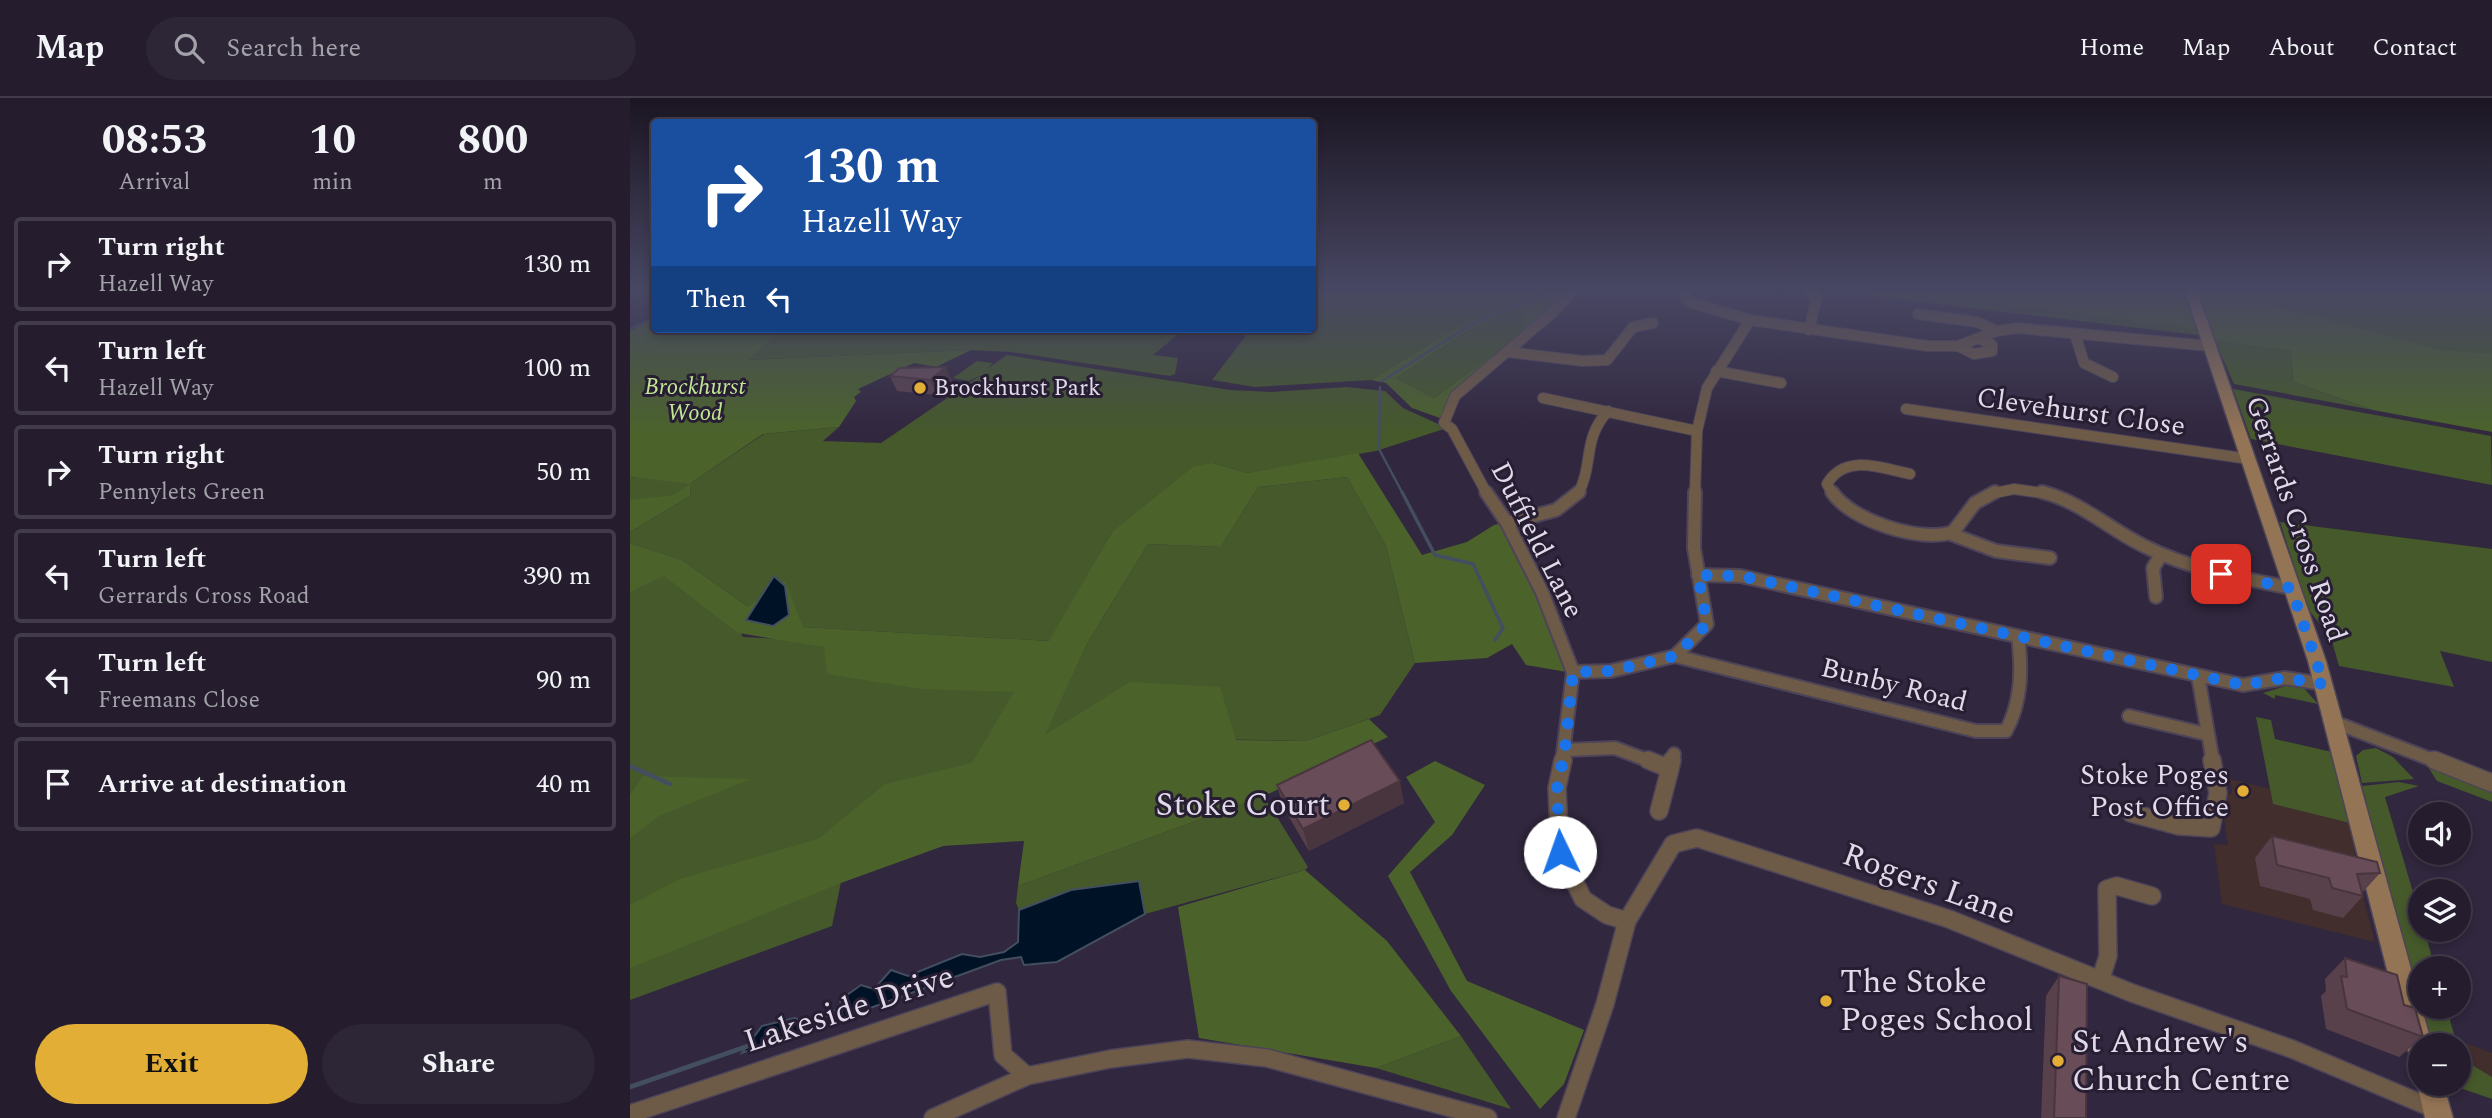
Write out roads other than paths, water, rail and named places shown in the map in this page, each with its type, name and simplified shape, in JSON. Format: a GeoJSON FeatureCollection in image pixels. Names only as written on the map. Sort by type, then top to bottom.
{"type":"FeatureCollection","features":[{"type":"Feature","properties":{"kind":"main road","name":"Gerrards Cross Road"},"geometry":{"type":"LineString","coordinates":[[2207,339],[2324,684],[2416,1033]]}},
{"type":"Feature","properties":{"kind":"main road"},"geometry":{"type":"LineString","coordinates":[[2433,1096],[2438,1114]]}},
{"type":"Feature","properties":{"kind":"street","name":"Duffield Lane"},"geometry":{"type":"LineString","coordinates":[[1522,339],[1455,396],[1444,423],[1452,429],[1497,513],[1507,523],[1542,592],[1573,672],[1565,750],[1557,788],[1560,852],[1583,899],[1607,915],[1627,922]]}},
{"type":"Feature","properties":{"kind":"street"},"geometry":{"type":"LineString","coordinates":[[1508,352],[1607,360],[1624,339]]}},
{"type":"Feature","properties":{"kind":"street"},"geometry":{"type":"LineString","coordinates":[[1573,672],[1611,671],[1675,656],[1707,624],[1694,548],[1697,431],[1701,406],[1716,371],[1738,339]]}},
{"type":"Feature","properties":{"kind":"street"},"geometry":{"type":"LineString","coordinates":[[1868,339],[1958,346],[1980,339],[1992,345],[1992,351],[1983,354],[1965,352],[1958,346]]}},
{"type":"Feature","properties":{"kind":"street"},"geometry":{"type":"LineString","coordinates":[[2076,339],[2079,360],[2086,367],[2113,377]]}},
{"type":"Feature","properties":{"kind":"street"},"geometry":{"type":"LineString","coordinates":[[2112,339],[2210,346]]}},
{"type":"Feature","properties":{"kind":"street"},"geometry":{"type":"LineString","coordinates":[[1716,371],[1781,383]]}},
{"type":"Feature","properties":{"kind":"street"},"geometry":{"type":"LineString","coordinates":[[1543,398],[1697,431]]}},
{"type":"Feature","properties":{"kind":"street","name":"Clevehurst Close"},"geometry":{"type":"LineString","coordinates":[[1906,409],[2249,459]]}},
{"type":"Feature","properties":{"kind":"street"},"geometry":{"type":"LineString","coordinates":[[1507,523],[1569,503],[1581,490],[1586,466],[1586,445],[1594,422],[1608,411]]}},
{"type":"Feature","properties":{"kind":"street"},"geometry":{"type":"LineString","coordinates":[[1910,474],[1864,465],[1842,465],[1831,472],[1827,484],[1837,500],[1864,517],[1895,529],[1927,535],[1951,534],[1996,551],[2050,558]]}},
{"type":"Feature","properties":{"kind":"street"},"geometry":{"type":"LineString","coordinates":[[1951,534],[1964,524],[1973,504],[1990,493],[2022,490],[2068,499],[2093,510],[2131,538],[2161,555],[2221,574],[2291,588]]}},
{"type":"Feature","properties":{"kind":"street"},"geometry":{"type":"LineString","coordinates":[[2156,597],[2153,568],[2161,555]]}},
{"type":"Feature","properties":{"kind":"street"},"geometry":{"type":"LineString","coordinates":[[1698,575],[1740,576],[2243,685],[2284,678],[2324,684]]}},
{"type":"Feature","properties":{"kind":"street","name":"Bunby Road"},"geometry":{"type":"LineString","coordinates":[[1675,656],[1976,731],[2006,731],[2015,718],[2021,655],[2018,636]]}},
{"type":"Feature","properties":{"kind":"street"},"geometry":{"type":"LineString","coordinates":[[2131,813],[2179,825],[2211,828],[2218,793],[2198,677]]}},
{"type":"Feature","properties":{"kind":"street"},"geometry":{"type":"LineString","coordinates":[[2129,716],[2206,734]]}},
{"type":"Feature","properties":{"kind":"street"},"geometry":{"type":"LineString","coordinates":[[2334,722],[2492,783]]}},
{"type":"Feature","properties":{"kind":"street"},"geometry":{"type":"LineString","coordinates":[[1565,750],[1615,748],[1672,762],[1659,811]]}},
{"type":"Feature","properties":{"kind":"street","name":"Rogers Lane"},"geometry":{"type":"LineString","coordinates":[[1566,1118],[1605,1004],[1627,922],[1673,844],[1697,838],[1949,919],[2101,978],[2132,993],[2292,1049],[2438,1114]]}},
{"type":"Feature","properties":{"kind":"street"},"geometry":{"type":"LineString","coordinates":[[2101,978],[2108,956],[2107,890],[2117,886],[2152,896]]}},
{"type":"Feature","properties":{"kind":"street","name":"Lakeside Drive"},"geometry":{"type":"LineString","coordinates":[[630,1114],[997,992],[1003,1055],[1027,1076]]}},
{"type":"Feature","properties":{"kind":"street"},"geometry":{"type":"LineString","coordinates":[[933,1118],[1027,1076],[1110,1059],[1188,1049],[1267,1058],[1488,1118]]}},
{"type":"Feature","properties":{"kind":"water"},"geometry":{"type":"Polygon","coordinates":[[[774,576],[785,586],[789,615],[773,626],[746,620],[774,576]]]}},
{"type":"Feature","properties":{"kind":"water"},"geometry":{"type":"Polygon","coordinates":[[[1139,881],[1145,914],[1057,962],[1024,965],[1021,957],[1001,960],[843,1018],[840,1000],[861,985],[874,989],[891,970],[908,976],[962,954],[980,957],[1004,952],[1018,942],[1019,910],[1071,890],[1139,881]]]}},
{"type":"Feature","properties":{"kind":"water"},"geometry":{"type":"Polygon","coordinates":[[[794,1018],[804,1021],[805,1030],[742,1053],[762,1026],[794,1018]]]}},
{"type":"Feature","properties":{"kind":"waterway"},"geometry":{"type":"LineString","coordinates":[[1382,381],[1449,339]]}},
{"type":"Feature","properties":{"kind":"waterway"},"geometry":{"type":"LineString","coordinates":[[1380,387],[1379,449],[1403,494]]}},
{"type":"Feature","properties":{"kind":"waterway"},"geometry":{"type":"LineString","coordinates":[[1402,492],[1435,555],[1473,564],[1503,628],[1495,640]]}},
{"type":"Feature","properties":{"kind":"waterway"},"geometry":{"type":"LineString","coordinates":[[630,766],[670,784]]}},
{"type":"Feature","properties":{"kind":"waterway"},"geometry":{"type":"LineString","coordinates":[[801,1025],[846,1007]]}},
{"type":"Feature","properties":{"kind":"waterway"},"geometry":{"type":"LineString","coordinates":[[630,1087],[748,1046]]}},
{"type":"Feature","properties":{"kind":"place","name":"Brockhurst Park"},"geometry":{"type":"Point","coordinates":[920,388]}},
{"type":"Feature","properties":{"kind":"place","name":"Stoke Poges Post Office"},"geometry":{"type":"Point","coordinates":[2243,791]}},
{"type":"Feature","properties":{"kind":"place","name":"Stoke Court"},"geometry":{"type":"Point","coordinates":[1344,805]}},
{"type":"Feature","properties":{"kind":"place","name":"The Stoke Poges School"},"geometry":{"type":"Point","coordinates":[1826,1001]}},
{"type":"Feature","properties":{"kind":"place","name":"St Andrew's Church Centre"},"geometry":{"type":"Point","coordinates":[2058,1061]}},
{"type":"Feature","properties":{"kind":"park label","name":"Brockhurst Wood"},"geometry":{"type":"Point","coordinates":[695,400]}}]}
